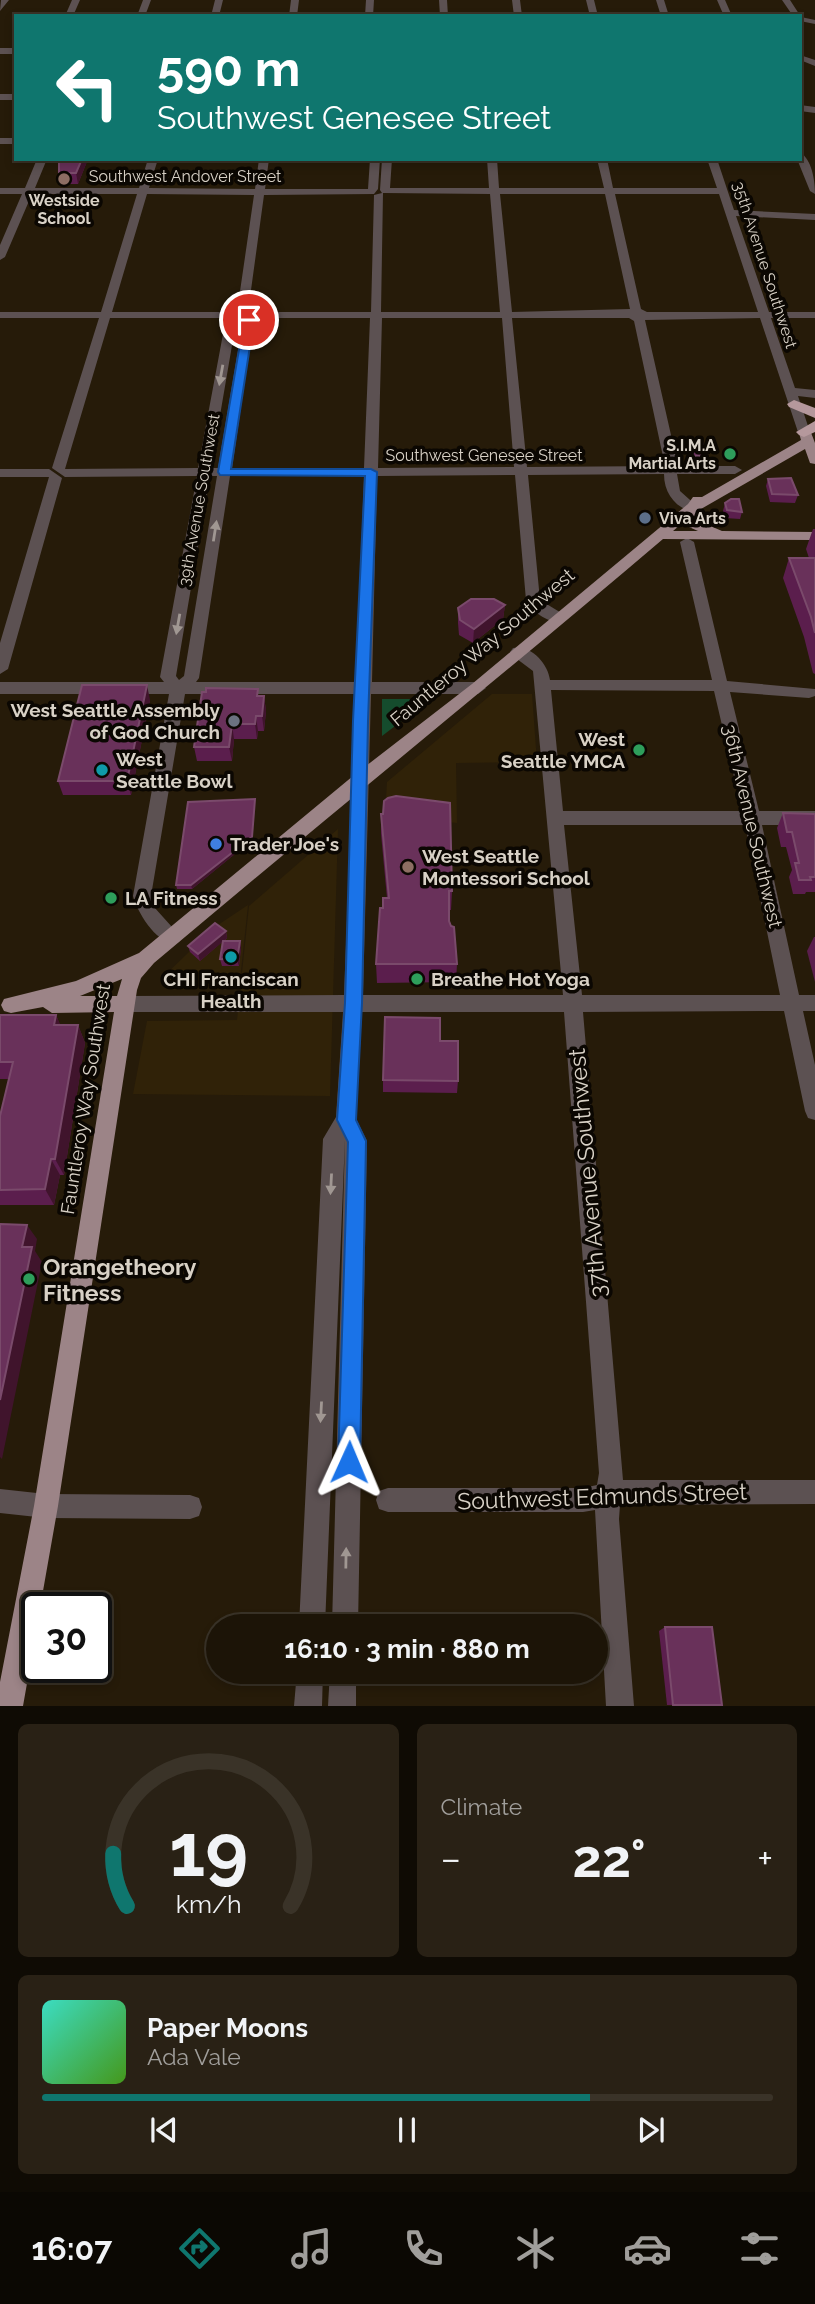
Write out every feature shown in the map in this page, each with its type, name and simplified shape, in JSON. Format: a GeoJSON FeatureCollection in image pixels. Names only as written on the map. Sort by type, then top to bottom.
{"type":"FeatureCollection","features":[{"type":"Feature","properties":{"kind":"highway"},"geometry":{"type":"LineString","coordinates":[[792,398],[815,413]]}},
{"type":"Feature","properties":{"kind":"main road","name":"35th Avenue Southwest"},"geometry":{"type":"LineString","coordinates":[[811,435],[815,460]]}},
{"type":"Feature","properties":{"kind":"main road","name":"Fauntleroy Way Southwest"},"geometry":{"type":"LineString","coordinates":[[693,507],[701,495],[735,470],[811,435]]}},
{"type":"Feature","properties":{"kind":"main road","name":"Fauntleroy Way Southwest"},"geometry":{"type":"LineString","coordinates":[[9,1706],[46,1506],[127,990],[133,974],[147,957],[359,780],[478,688],[693,507],[711,499],[811,435]]}},
{"type":"Feature","properties":{"kind":"main road"},"geometry":{"type":"LineString","coordinates":[[693,507],[694,524],[727,535]]}},
{"type":"Feature","properties":{"kind":"main road"},"geometry":{"type":"LineString","coordinates":[[659,535],[689,538],[727,535],[815,536]]}},
{"type":"Feature","properties":{"kind":"main road"},"geometry":{"type":"LineString","coordinates":[[634,555],[689,538]]}},
{"type":"Feature","properties":{"kind":"main road"},"geometry":{"type":"LineString","coordinates":[[5,1005],[89,987],[147,957]]}},
{"type":"Feature","properties":{"kind":"main road"},"geometry":{"type":"LineString","coordinates":[[5,1005],[125,1004]]}},
{"type":"Feature","properties":{"kind":"street"},"geometry":{"type":"LineString","coordinates":[[0,9],[5,0]]}},
{"type":"Feature","properties":{"kind":"street"},"geometry":{"type":"LineString","coordinates":[[786,0],[799,14]]}},
{"type":"Feature","properties":{"kind":"street"},"geometry":{"type":"LineString","coordinates":[[802,160],[815,191]]}},
{"type":"Feature","properties":{"kind":"street"},"geometry":{"type":"LineString","coordinates":[[0,257],[41,161]]}},
{"type":"Feature","properties":{"kind":"street"},"geometry":{"type":"LineString","coordinates":[[0,669],[152,161]]}},
{"type":"Feature","properties":{"kind":"street","name":"39th Avenue Southwest"},"geometry":{"type":"LineString","coordinates":[[242,315],[264,161]]}},
{"type":"Feature","properties":{"kind":"street"},"geometry":{"type":"LineString","coordinates":[[313,1614],[333,1139],[346,1120],[353,1003],[376,315],[379,192],[375,161]]}},
{"type":"Feature","properties":{"kind":"street"},"geometry":{"type":"LineString","coordinates":[[379,192],[387,161]]}},
{"type":"Feature","properties":{"kind":"street"},"geometry":{"type":"LineString","coordinates":[[492,161],[533,600],[536,606],[558,618]]}},
{"type":"Feature","properties":{"kind":"street"},"geometry":{"type":"LineString","coordinates":[[602,161],[671,465],[675,498],[693,507]]}},
{"type":"Feature","properties":{"kind":"street","name":"35th Avenue Southwest"},"geometry":{"type":"LineString","coordinates":[[713,161],[792,398],[811,435]]}},
{"type":"Feature","properties":{"kind":"street","name":"Southwest Andover Street"},"geometry":{"type":"LineString","coordinates":[[0,191],[722,191]]}},
{"type":"Feature","properties":{"kind":"street"},"geometry":{"type":"LineString","coordinates":[[729,212],[815,217]]}},
{"type":"Feature","properties":{"kind":"street"},"geometry":{"type":"LineString","coordinates":[[0,314],[815,315]]}},
{"type":"Feature","properties":{"kind":"street","name":"39th Avenue Southwest"},"geometry":{"type":"LineString","coordinates":[[178,689],[168,677],[231,320],[242,315]]}},
{"type":"Feature","properties":{"kind":"street","name":"39th Avenue Southwest"},"geometry":{"type":"LineString","coordinates":[[172,937],[146,911],[142,895],[178,689],[191,678],[249,320],[242,315]]}},
{"type":"Feature","properties":{"kind":"street"},"geometry":{"type":"LineString","coordinates":[[792,398],[815,394]]}},
{"type":"Feature","properties":{"kind":"street","name":"Southwest Genesee Street"},"geometry":{"type":"LineString","coordinates":[[0,473],[523,473],[735,470]]}},
{"type":"Feature","properties":{"kind":"street","name":"36th Avenue Southwest"},"geometry":{"type":"LineString","coordinates":[[689,538],[815,1111]]}},
{"type":"Feature","properties":{"kind":"street","name":"37th Avenue Southwest"},"geometry":{"type":"LineString","coordinates":[[518,652],[537,664],[541,670],[573,1003],[611,1473],[606,1519],[620,1706]]}},
{"type":"Feature","properties":{"kind":"street"},"geometry":{"type":"LineString","coordinates":[[542,685],[809,692]]}},
{"type":"Feature","properties":{"kind":"street"},"geometry":{"type":"LineString","coordinates":[[0,688],[478,688]]}},
{"type":"Feature","properties":{"kind":"street"},"geometry":{"type":"LineString","coordinates":[[555,818],[815,818]]}},
{"type":"Feature","properties":{"kind":"street"},"geometry":{"type":"LineString","coordinates":[[125,1004],[815,1003]]}},
{"type":"Feature","properties":{"kind":"street"},"geometry":{"type":"LineString","coordinates":[[345,1614],[357,1141],[346,1120]]}},
{"type":"Feature","properties":{"kind":"street","name":"Southwest Edmunds Street"},"geometry":{"type":"LineString","coordinates":[[388,1500],[583,1500],[627,1491],[815,1492]]}},
{"type":"Feature","properties":{"kind":"street"},"geometry":{"type":"LineString","coordinates":[[0,1501],[46,1506],[190,1507]]}},
{"type":"Feature","properties":{"kind":"street"},"geometry":{"type":"LineString","coordinates":[[308,1706],[309,1684]]}},
{"type":"Feature","properties":{"kind":"street"},"geometry":{"type":"LineString","coordinates":[[342,1706],[343,1684]]}},
{"type":"Feature","properties":{"kind":"shaded area"},"geometry":{"type":"Polygon","coordinates":[[[492,694],[532,694],[537,762],[456,763],[457,823],[385,815],[387,782],[492,694]]]}},
{"type":"Feature","properties":{"kind":"shaded area"},"geometry":{"type":"Polygon","coordinates":[[[338,829],[330,1096],[133,1094],[147,1021],[237,1020],[249,906],[338,829]]]}},
{"type":"Feature","properties":{"kind":"shaded area"},"geometry":{"type":"Polygon","coordinates":[[[248,905],[240,980],[160,980],[215,927],[248,905]]]}},
{"type":"Feature","properties":{"kind":"green space"},"geometry":{"type":"Polygon","coordinates":[[[382,699],[426,699],[428,701],[382,736],[382,699]]]}},
{"type":"Feature","properties":{"kind":"building"},"geometry":{"type":"Polygon","coordinates":[[[59,161],[81,161],[76,173],[59,173],[59,161]]]}},
{"type":"Feature","properties":{"kind":"building"},"geometry":{"type":"Polygon","coordinates":[[[688,441],[702,441],[707,456],[693,456],[688,441]]]}},
{"type":"Feature","properties":{"kind":"building"},"geometry":{"type":"Polygon","coordinates":[[[791,478],[798,495],[772,494],[768,479],[791,478]]]}},
{"type":"Feature","properties":{"kind":"building"},"geometry":{"type":"Polygon","coordinates":[[[731,499],[739,499],[742,512],[727,510],[725,503],[731,499]]]}},
{"type":"Feature","properties":{"kind":"building"},"geometry":{"type":"Polygon","coordinates":[[[789,558],[815,558],[815,633],[811,617],[789,558]]]}},
{"type":"Feature","properties":{"kind":"building"},"geometry":{"type":"Polygon","coordinates":[[[471,599],[494,599],[505,605],[474,629],[460,620],[458,608],[471,599]]]}},
{"type":"Feature","properties":{"kind":"building","name":"West Seattle Bowl"},"geometry":{"type":"Polygon","coordinates":[[[82,685],[147,685],[127,781],[58,781],[82,685]]]}},
{"type":"Feature","properties":{"kind":"building"},"geometry":{"type":"Polygon","coordinates":[[[206,688],[258,689],[257,696],[264,696],[262,716],[256,716],[255,724],[232,724],[229,747],[194,747],[202,692],[206,692],[206,688]]]}},
{"type":"Feature","properties":{"kind":"building"},"geometry":{"type":"Polygon","coordinates":[[[396,796],[450,803],[452,891],[449,891],[449,921],[454,927],[457,964],[376,964],[380,908],[383,908],[383,898],[389,898],[381,814],[384,801],[396,796]]]}},
{"type":"Feature","properties":{"kind":"building","name":"Trader Joe's"},"geometry":{"type":"Polygon","coordinates":[[[255,799],[252,837],[191,885],[176,885],[188,802],[255,799]]]}},
{"type":"Feature","properties":{"kind":"building"},"geometry":{"type":"Polygon","coordinates":[[[783,813],[815,814],[815,877],[810,877],[811,880],[799,880],[795,863],[799,863],[792,832],[787,832],[783,813]]]}},
{"type":"Feature","properties":{"kind":"building"},"geometry":{"type":"Polygon","coordinates":[[[215,923],[226,931],[198,954],[188,946],[215,923]]]}},
{"type":"Feature","properties":{"kind":"building"},"geometry":{"type":"Polygon","coordinates":[[[223,941],[240,941],[237,960],[220,959],[223,941]]]}},
{"type":"Feature","properties":{"kind":"building"},"geometry":{"type":"Polygon","coordinates":[[[0,1015],[56,1015],[54,1025],[78,1025],[55,1159],[51,1159],[45,1189],[0,1190],[0,1116],[13,1062],[0,1062],[0,1015]]]}},
{"type":"Feature","properties":{"kind":"building"},"geometry":{"type":"Polygon","coordinates":[[[385,1017],[440,1018],[440,1041],[458,1041],[458,1081],[383,1080],[385,1017]]]}},
{"type":"Feature","properties":{"kind":"building"},"geometry":{"type":"Polygon","coordinates":[[[0,1224],[27,1225],[22,1247],[32,1247],[0,1400],[0,1224]]]}},
{"type":"Feature","properties":{"kind":"building"},"geometry":{"type":"Polygon","coordinates":[[[665,1627],[712,1627],[722,1705],[673,1705],[665,1627]]]}},
{"type":"Feature","properties":{"kind":"place","name":"Westside School"},"geometry":{"type":"Point","coordinates":[64,179]}},
{"type":"Feature","properties":{"kind":"place","name":"S.I.M.A Martial Arts"},"geometry":{"type":"Point","coordinates":[730,454]}},
{"type":"Feature","properties":{"kind":"place","name":"Viva Arts"},"geometry":{"type":"Point","coordinates":[645,518]}},
{"type":"Feature","properties":{"kind":"place","name":"West Seattle Assembly of God Church"},"geometry":{"type":"Point","coordinates":[234,721]}},
{"type":"Feature","properties":{"kind":"place","name":"West Seattle YMCA"},"geometry":{"type":"Point","coordinates":[639,750]}},
{"type":"Feature","properties":{"kind":"place","name":"West Seattle Bowl"},"geometry":{"type":"Point","coordinates":[102,770]}},
{"type":"Feature","properties":{"kind":"place","name":"Trader Joe's"},"geometry":{"type":"Point","coordinates":[216,844]}},
{"type":"Feature","properties":{"kind":"place","name":"West Seattle Montessori School"},"geometry":{"type":"Point","coordinates":[408,867]}},
{"type":"Feature","properties":{"kind":"place","name":"LA Fitness"},"geometry":{"type":"Point","coordinates":[111,898]}},
{"type":"Feature","properties":{"kind":"place","name":"CHI Franciscan Health"},"geometry":{"type":"Point","coordinates":[231,957]}},
{"type":"Feature","properties":{"kind":"place","name":"Breathe Hot Yoga"},"geometry":{"type":"Point","coordinates":[417,979]}},
{"type":"Feature","properties":{"kind":"place","name":"Orangetheory Fitness"},"geometry":{"type":"Point","coordinates":[29,1279]}},
{"type":"Feature","properties":{"kind":"route"},"geometry":{"type":"LineString","coordinates":[[249,320],[224,472],[371,472],[353,1003],[346,1120],[357,1141],[349,1462]]}}]}
